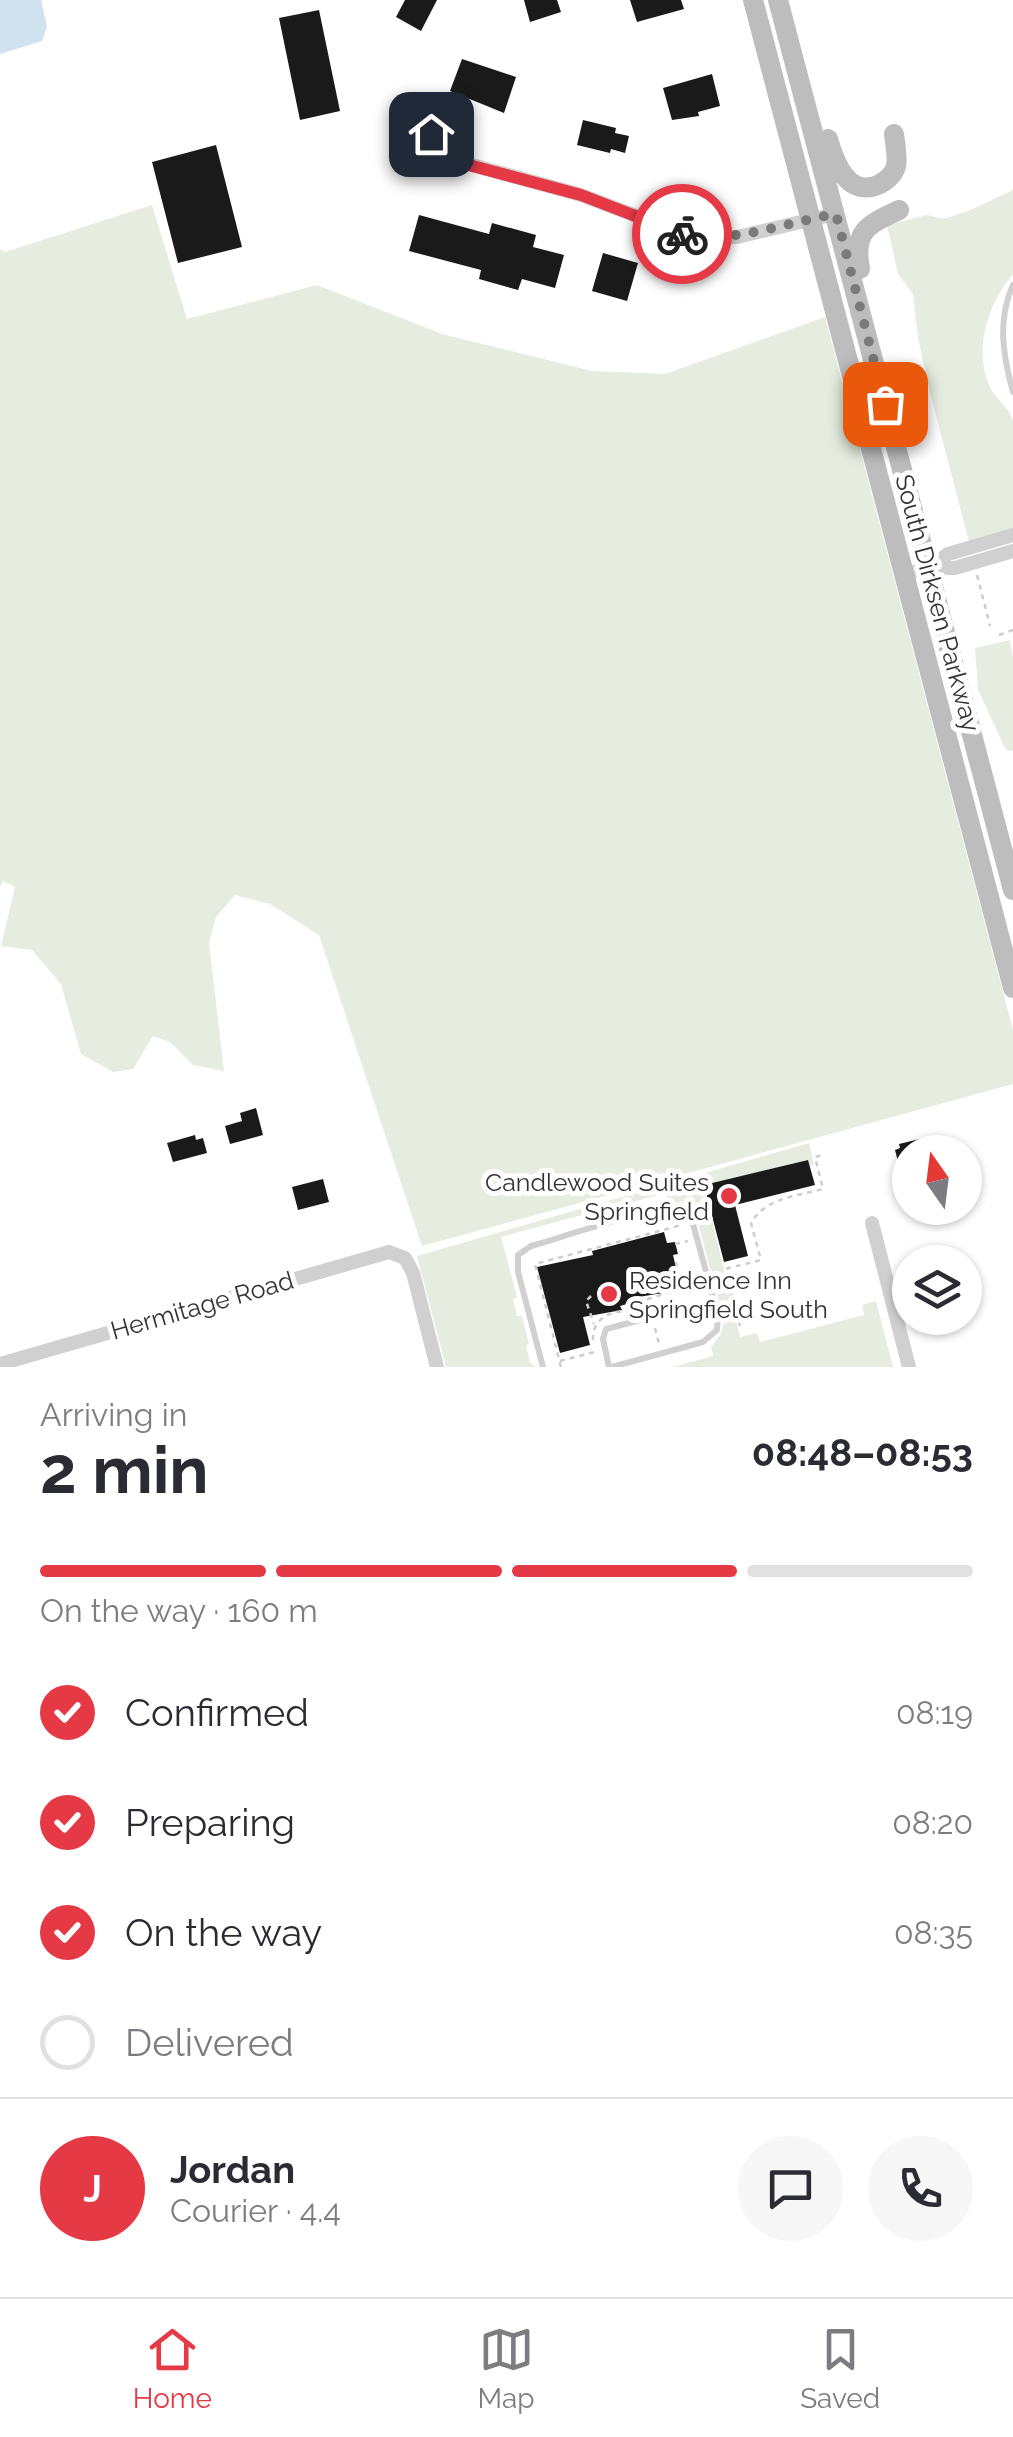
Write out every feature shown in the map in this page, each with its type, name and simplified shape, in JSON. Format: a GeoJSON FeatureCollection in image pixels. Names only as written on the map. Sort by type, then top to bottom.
{"type":"FeatureCollection","features":[{"type":"Feature","properties":{"kind":"main road","name":"South Dirksen Parkway"},"geometry":{"type":"LineString","coordinates":[[753,0],[1013,988]]}},
{"type":"Feature","properties":{"kind":"main road","name":"South Dirksen Parkway"},"geometry":{"type":"LineString","coordinates":[[778,0],[1013,890]]}},
{"type":"Feature","properties":{"kind":"main road"},"geometry":{"type":"LineString","coordinates":[[790,44],[813,89],[833,157],[849,182],[869,187],[891,175],[896,165],[894,134]]}},
{"type":"Feature","properties":{"kind":"main road"},"geometry":{"type":"LineString","coordinates":[[895,442],[894,403],[857,248],[868,226],[898,210]]}},
{"type":"Feature","properties":{"kind":"street"},"geometry":{"type":"LineString","coordinates":[[431,134],[446,154],[465,164],[581,195],[684,234],[737,237],[836,214]]}},
{"type":"Feature","properties":{"kind":"street"},"geometry":{"type":"LineString","coordinates":[[928,568],[948,554],[1013,536]]}},
{"type":"Feature","properties":{"kind":"street"},"geometry":{"type":"LineString","coordinates":[[905,574],[928,568],[955,568],[1013,551]]}},
{"type":"Feature","properties":{"kind":"street"},"geometry":{"type":"LineString","coordinates":[[952,751],[975,745]]}},
{"type":"Feature","properties":{"kind":"street"},"geometry":{"type":"LineString","coordinates":[[872,1223],[909,1367]]}},
{"type":"Feature","properties":{"kind":"street","name":"Hermitage Road"},"geometry":{"type":"LineString","coordinates":[[0,1364],[389,1252],[404,1258],[413,1273],[437,1367]]}},
{"type":"Feature","properties":{"kind":"lane"},"geometry":{"type":"LineString","coordinates":[[1013,285],[1004,312],[1002,342],[1013,392]]}},
{"type":"Feature","properties":{"kind":"lane"},"geometry":{"type":"LineString","coordinates":[[543,1367],[516,1262],[518,1255],[532,1246],[664,1210],[683,1211],[692,1220],[714,1301],[718,1324],[710,1339],[615,1366],[602,1339],[606,1329],[714,1301]]}},
{"type":"Feature","properties":{"kind":"path"},"geometry":{"type":"LineString","coordinates":[[975,568],[990,626]]}},
{"type":"Feature","properties":{"kind":"path"},"geometry":{"type":"LineString","coordinates":[[999,635],[1013,630]]}},
{"type":"Feature","properties":{"kind":"path"},"geometry":{"type":"LineString","coordinates":[[823,1155],[815,1158],[824,1196]]}},
{"type":"Feature","properties":{"kind":"path"},"geometry":{"type":"LineString","coordinates":[[740,1326],[724,1270],[761,1260],[751,1223],[770,1203],[823,1189]]}},
{"type":"Feature","properties":{"kind":"path"},"geometry":{"type":"LineString","coordinates":[[561,1367],[534,1264],[684,1224]]}},
{"type":"Feature","properties":{"kind":"path"},"geometry":{"type":"LineString","coordinates":[[675,1244],[688,1241]]}},
{"type":"Feature","properties":{"kind":"path"},"geometry":{"type":"LineString","coordinates":[[676,1262],[679,1291]]}},
{"type":"Feature","properties":{"kind":"path"},"geometry":{"type":"LineString","coordinates":[[560,1361],[596,1352],[592,1334],[602,1318],[622,1310],[650,1309],[648,1299],[700,1286],[696,1271]]}},
{"type":"Feature","properties":{"kind":"path"},"geometry":{"type":"LineString","coordinates":[[590,1296],[586,1301],[594,1326]]}},
{"type":"Feature","properties":{"kind":"path"},"geometry":{"type":"LineString","coordinates":[[654,1324],[660,1346]]}},
{"type":"Feature","properties":{"kind":"shaded area"},"geometry":{"type":"Polygon","coordinates":[[[1013,190],[1013,274],[990,313],[983,360],[991,389],[1013,421],[1013,529],[969,542],[930,392],[913,294],[898,274],[887,225],[927,215],[943,219],[1013,190]]]}},
{"type":"Feature","properties":{"kind":"shaded area"},"geometry":{"type":"Polygon","coordinates":[[[152,205],[187,319],[317,285],[442,334],[592,371],[665,374],[825,317],[1013,1030],[1013,1084],[422,1246],[319,935],[270,904],[235,895],[216,917],[209,943],[224,1071],[193,1065],[170,1042],[153,1036],[133,1069],[113,1072],[81,1054],[61,984],[32,950],[1,946],[15,887],[3,881],[0,886],[0,249],[5,252],[152,205]]]}},
{"type":"Feature","properties":{"kind":"shaded area"},"geometry":{"type":"Polygon","coordinates":[[[1010,640],[1013,751],[1006,750],[978,690],[975,648],[1010,640]]]}},
{"type":"Feature","properties":{"kind":"shaded area"},"geometry":{"type":"Polygon","coordinates":[[[809,1143],[814,1165],[810,1166],[807,1160],[704,1186],[740,1337],[757,1333],[760,1342],[864,1315],[862,1305],[876,1301],[893,1367],[673,1367],[713,1356],[711,1347],[721,1334],[724,1321],[697,1219],[686,1206],[668,1202],[665,1193],[611,1208],[611,1218],[590,1223],[585,1214],[501,1237],[517,1297],[513,1299],[517,1316],[522,1316],[530,1363],[536,1367],[446,1367],[417,1256],[809,1143]]]}},
{"type":"Feature","properties":{"kind":"water"},"geometry":{"type":"Polygon","coordinates":[[[0,0],[41,0],[47,27],[42,41],[0,54],[0,0]]]}},
{"type":"Feature","properties":{"kind":"building"},"geometry":{"type":"Polygon","coordinates":[[[405,0],[437,0],[421,31],[396,17],[405,0]]]}},
{"type":"Feature","properties":{"kind":"building"},"geometry":{"type":"Polygon","coordinates":[[[524,0],[557,0],[561,12],[530,22],[524,0]]]}},
{"type":"Feature","properties":{"kind":"building"},"geometry":{"type":"Polygon","coordinates":[[[630,0],[681,0],[684,9],[637,22],[630,0]]]}},
{"type":"Feature","properties":{"kind":"building"},"geometry":{"type":"Polygon","coordinates":[[[319,10],[340,111],[300,120],[279,18],[319,10]]]}},
{"type":"Feature","properties":{"kind":"building"},"geometry":{"type":"Polygon","coordinates":[[[462,59],[516,77],[504,113],[450,91],[462,59]]]}},
{"type":"Feature","properties":{"kind":"building"},"geometry":{"type":"Polygon","coordinates":[[[712,74],[720,106],[698,112],[699,116],[672,120],[663,88],[712,74]]]}},
{"type":"Feature","properties":{"kind":"building"},"geometry":{"type":"Polygon","coordinates":[[[583,120],[616,128],[615,133],[629,136],[625,153],[577,145],[583,120]]]}},
{"type":"Feature","properties":{"kind":"building"},"geometry":{"type":"Polygon","coordinates":[[[216,145],[242,247],[178,263],[152,162],[216,145]]]}},
{"type":"Feature","properties":{"kind":"building"},"geometry":{"type":"Polygon","coordinates":[[[419,215],[489,234],[492,223],[536,235],[533,247],[564,255],[555,288],[522,279],[518,290],[479,279],[481,270],[409,251],[419,215]]]}},
{"type":"Feature","properties":{"kind":"building"},"geometry":{"type":"Polygon","coordinates":[[[603,253],[638,263],[627,301],[592,291],[603,253]]]}},
{"type":"Feature","properties":{"kind":"building"},"geometry":{"type":"Polygon","coordinates":[[[256,1108],[263,1135],[230,1144],[225,1126],[242,1121],[240,1113],[256,1108]]]}},
{"type":"Feature","properties":{"kind":"building"},"geometry":{"type":"Polygon","coordinates":[[[195,1135],[196,1140],[203,1138],[207,1153],[173,1162],[167,1143],[195,1135]]]}},
{"type":"Feature","properties":{"kind":"building"},"geometry":{"type":"Polygon","coordinates":[[[808,1160],[815,1185],[735,1205],[748,1256],[724,1262],[704,1185],[808,1160]]]}},
{"type":"Feature","properties":{"kind":"building"},"geometry":{"type":"Polygon","coordinates":[[[323,1179],[329,1202],[298,1210],[292,1187],[323,1179]]]}},
{"type":"Feature","properties":{"kind":"building","name":"Residence Inn Springfield South"},"geometry":{"type":"Polygon","coordinates":[[[664,1232],[667,1243],[675,1242],[678,1254],[673,1255],[677,1287],[632,1298],[634,1302],[620,1306],[622,1310],[583,1317],[590,1345],[560,1353],[537,1267],[593,1255],[592,1251],[664,1232]]]}},
{"type":"Feature","properties":{"kind":"way so far"},"geometry":{"type":"LineString","coordinates":[[682,234],[737,237],[836,214],[885,404]]}},
{"type":"Feature","properties":{"kind":"place","name":"Candlewood Suites Springfield"},"geometry":{"type":"Point","coordinates":[729,1196]}},
{"type":"Feature","properties":{"kind":"place","name":"Residence Inn Springfield South"},"geometry":{"type":"Point","coordinates":[609,1294]}},
{"type":"Feature","properties":{"kind":"route"},"geometry":{"type":"LineString","coordinates":[[431,134],[446,154],[465,164],[581,195],[682,234]]}}]}
